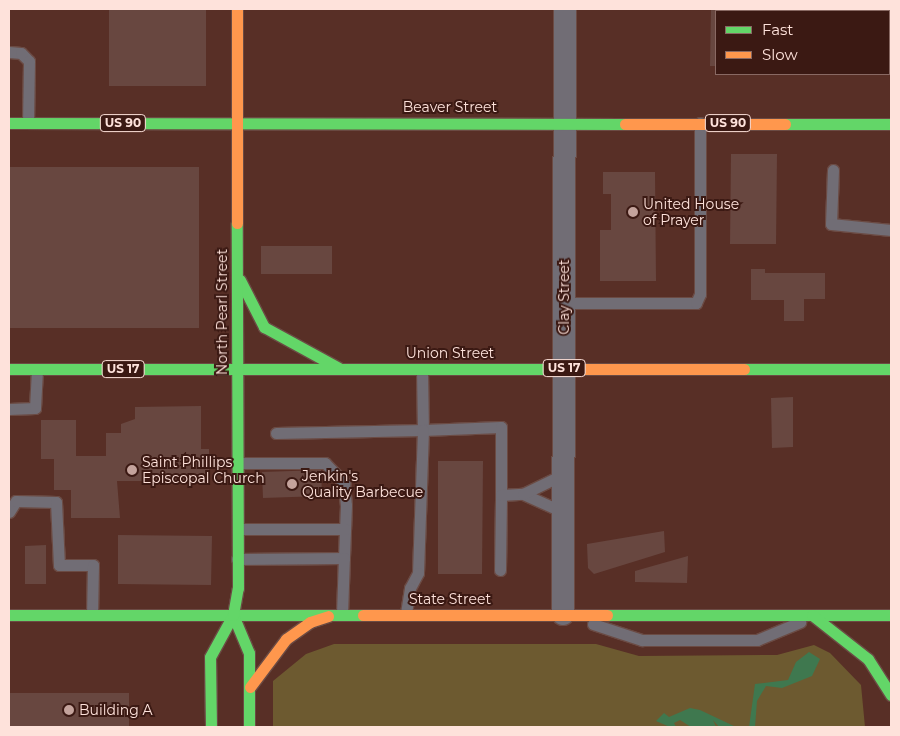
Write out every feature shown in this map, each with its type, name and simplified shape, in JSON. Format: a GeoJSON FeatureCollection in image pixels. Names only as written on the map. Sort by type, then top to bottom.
{"type":"FeatureCollection","features":[{"type":"Feature","properties":{"kind":"main road","name":"North Pearl Street"},"geometry":{"type":"LineString","coordinates":[[211,727],[210,657],[233,615],[238,588],[237,9]]}},
{"type":"Feature","properties":{"kind":"main road","name":"Beaver Street"},"geometry":{"type":"LineString","coordinates":[[9,123],[891,124]]}},
{"type":"Feature","properties":{"kind":"main road"},"geometry":{"type":"LineString","coordinates":[[237,273],[248,303],[264,327],[284,341],[339,368]]}},
{"type":"Feature","properties":{"kind":"main road","name":"Union Street"},"geometry":{"type":"LineString","coordinates":[[9,370],[339,368],[891,369]]}},
{"type":"Feature","properties":{"kind":"main road"},"geometry":{"type":"LineString","coordinates":[[250,687],[265,662],[286,639],[310,622],[339,614]]}},
{"type":"Feature","properties":{"kind":"main road","name":"State Street"},"geometry":{"type":"LineString","coordinates":[[9,615],[891,615]]}},
{"type":"Feature","properties":{"kind":"main road"},"geometry":{"type":"LineString","coordinates":[[233,615],[248,653],[250,687],[249,727]]}},
{"type":"Feature","properties":{"kind":"main road"},"geometry":{"type":"LineString","coordinates":[[812,615],[868,659],[891,695]]}},
{"type":"Feature","properties":{"kind":"street","name":"Clay Street"},"geometry":{"type":"LineString","coordinates":[[563,614],[565,9]]}},
{"type":"Feature","properties":{"kind":"lane"},"geometry":{"type":"LineString","coordinates":[[9,52],[21,53],[28,60],[28,123]]}},
{"type":"Feature","properties":{"kind":"lane"},"geometry":{"type":"LineString","coordinates":[[564,303],[696,303],[700,294],[700,123]]}},
{"type":"Feature","properties":{"kind":"lane"},"geometry":{"type":"LineString","coordinates":[[833,170],[831,224],[891,230]]}},
{"type":"Feature","properties":{"kind":"lane"},"geometry":{"type":"LineString","coordinates":[[406,614],[410,588],[418,573],[423,430],[422,368]]}},
{"type":"Feature","properties":{"kind":"lane"},"geometry":{"type":"LineString","coordinates":[[9,409],[35,408],[36,369]]}},
{"type":"Feature","properties":{"kind":"lane"},"geometry":{"type":"LineString","coordinates":[[276,433],[501,427],[500,570]]}},
{"type":"Feature","properties":{"kind":"lane"},"geometry":{"type":"LineString","coordinates":[[237,463],[325,463],[344,483],[344,558],[339,614]]}},
{"type":"Feature","properties":{"kind":"lane"},"geometry":{"type":"LineString","coordinates":[[500,495],[523,494],[564,474]]}},
{"type":"Feature","properties":{"kind":"lane"},"geometry":{"type":"LineString","coordinates":[[523,494],[563,512]]}},
{"type":"Feature","properties":{"kind":"lane"},"geometry":{"type":"LineString","coordinates":[[9,512],[16,501],[56,502],[59,565],[93,565],[92,615]]}},
{"type":"Feature","properties":{"kind":"lane"},"geometry":{"type":"LineString","coordinates":[[238,529],[345,529]]}},
{"type":"Feature","properties":{"kind":"lane"},"geometry":{"type":"LineString","coordinates":[[237,559],[344,558]]}},
{"type":"Feature","properties":{"kind":"lane"},"geometry":{"type":"LineString","coordinates":[[563,614],[642,640],[757,640],[786,630],[812,615]]}},
{"type":"Feature","properties":{"kind":"shaded area"},"geometry":{"type":"Polygon","coordinates":[[[334,644],[596,644],[639,656],[777,655],[814,645],[830,653],[861,685],[865,727],[273,727],[273,681],[306,654],[334,644]]]}},
{"type":"Feature","properties":{"kind":"shaded area"},"geometry":{"type":"Polygon","coordinates":[[[809,652],[820,659],[812,676],[782,688],[766,686],[757,701],[755,727],[749,727],[755,684],[788,680],[796,662],[809,652]]]}},
{"type":"Feature","properties":{"kind":"shaded area"},"geometry":{"type":"Polygon","coordinates":[[[690,708],[700,710],[736,727],[719,727],[713,720],[716,727],[691,727],[680,720],[674,723],[676,727],[670,727],[656,721],[664,713],[669,717],[690,708]]]}},
{"type":"Feature","properties":{"kind":"building"},"geometry":{"type":"Polygon","coordinates":[[[109,9],[206,9],[206,86],[109,86],[109,9]]]}},
{"type":"Feature","properties":{"kind":"building"},"geometry":{"type":"Polygon","coordinates":[[[711,9],[754,9],[715,10],[715,66],[710,66],[711,9]]]}},
{"type":"Feature","properties":{"kind":"building"},"geometry":{"type":"Polygon","coordinates":[[[731,154],[777,154],[776,244],[730,244],[731,154]]]}},
{"type":"Feature","properties":{"kind":"building"},"geometry":{"type":"Polygon","coordinates":[[[9,167],[199,167],[199,328],[9,328],[9,167]]]}},
{"type":"Feature","properties":{"kind":"building","name":"United House of Prayer"},"geometry":{"type":"Polygon","coordinates":[[[603,172],[655,172],[656,281],[600,281],[600,230],[611,230],[611,194],[603,194],[603,172]]]}},
{"type":"Feature","properties":{"kind":"building"},"geometry":{"type":"Polygon","coordinates":[[[261,246],[332,246],[332,274],[261,274],[261,246]]]}},
{"type":"Feature","properties":{"kind":"building"},"geometry":{"type":"Polygon","coordinates":[[[751,269],[765,269],[765,273],[825,273],[825,299],[804,299],[804,321],[784,321],[784,300],[751,300],[751,269]]]}},
{"type":"Feature","properties":{"kind":"building"},"geometry":{"type":"Polygon","coordinates":[[[793,397],[793,447],[772,448],[771,398],[793,397]]]}},
{"type":"Feature","properties":{"kind":"building","name":"Saint Phillips Episcopal Church"},"geometry":{"type":"Polygon","coordinates":[[[201,406],[201,449],[209,449],[209,481],[117,481],[120,518],[71,518],[71,490],[54,490],[54,459],[41,459],[41,420],[76,420],[76,456],[106,456],[106,433],[121,433],[121,424],[135,419],[135,407],[201,406]]]}},
{"type":"Feature","properties":{"kind":"building"},"geometry":{"type":"Polygon","coordinates":[[[438,461],[483,461],[482,574],[438,574],[438,461]]]}},
{"type":"Feature","properties":{"kind":"building","name":"Jenkin's Quality Barbecue"},"geometry":{"type":"Polygon","coordinates":[[[321,470],[322,496],[263,498],[262,472],[321,470]]]}},
{"type":"Feature","properties":{"kind":"building"},"geometry":{"type":"Polygon","coordinates":[[[664,531],[665,552],[594,574],[588,568],[587,544],[664,531]]]}},
{"type":"Feature","properties":{"kind":"building"},"geometry":{"type":"Polygon","coordinates":[[[118,535],[212,536],[211,585],[118,584],[118,535]]]}},
{"type":"Feature","properties":{"kind":"building"},"geometry":{"type":"Polygon","coordinates":[[[46,545],[46,584],[25,584],[25,546],[46,545]]]}},
{"type":"Feature","properties":{"kind":"building"},"geometry":{"type":"Polygon","coordinates":[[[688,556],[687,583],[635,582],[635,571],[688,556]]]}},
{"type":"Feature","properties":{"kind":"building","name":"Building A"},"geometry":{"type":"Polygon","coordinates":[[[9,693],[129,693],[129,727],[9,727],[9,693]]]}},
{"type":"Feature","properties":{"kind":"traffic: fast"},"geometry":{"type":"LineString","coordinates":[[9,123],[625,124]]}},
{"type":"Feature","properties":{"kind":"traffic: fast"},"geometry":{"type":"LineString","coordinates":[[785,124],[891,124]]}},
{"type":"Feature","properties":{"kind":"traffic: fast"},"geometry":{"type":"LineString","coordinates":[[211,727],[210,657],[233,615],[238,588],[237,223]]}},
{"type":"Feature","properties":{"kind":"traffic: fast"},"geometry":{"type":"LineString","coordinates":[[240,280],[264,327],[339,368]]}},
{"type":"Feature","properties":{"kind":"traffic: fast"},"geometry":{"type":"LineString","coordinates":[[9,369],[578,369]]}},
{"type":"Feature","properties":{"kind":"traffic: fast"},"geometry":{"type":"LineString","coordinates":[[744,369],[891,369]]}},
{"type":"Feature","properties":{"kind":"traffic: fast"},"geometry":{"type":"LineString","coordinates":[[9,615],[363,615]]}},
{"type":"Feature","properties":{"kind":"traffic: fast"},"geometry":{"type":"LineString","coordinates":[[233,615],[249,653],[249,727]]}},
{"type":"Feature","properties":{"kind":"traffic: fast"},"geometry":{"type":"LineString","coordinates":[[607,615],[891,615]]}},
{"type":"Feature","properties":{"kind":"traffic: fast"},"geometry":{"type":"LineString","coordinates":[[812,615],[868,659],[891,695]]}},
{"type":"Feature","properties":{"kind":"traffic: slow"},"geometry":{"type":"LineString","coordinates":[[237,9],[237,223]]}},
{"type":"Feature","properties":{"kind":"traffic: slow"},"geometry":{"type":"LineString","coordinates":[[625,124],[785,124]]}},
{"type":"Feature","properties":{"kind":"traffic: slow"},"geometry":{"type":"LineString","coordinates":[[578,369],[744,369]]}},
{"type":"Feature","properties":{"kind":"traffic: slow"},"geometry":{"type":"LineString","coordinates":[[363,615],[607,615]]}},
{"type":"Feature","properties":{"kind":"traffic: slow"},"geometry":{"type":"LineString","coordinates":[[250,687],[286,639],[310,622],[328,616]]}},
{"type":"Feature","properties":{"kind":"place","name":"United House of Prayer"},"geometry":{"type":"Point","coordinates":[633,212]}},
{"type":"Feature","properties":{"kind":"place","name":"Saint Phillips Episcopal Church"},"geometry":{"type":"Point","coordinates":[132,470]}},
{"type":"Feature","properties":{"kind":"place","name":"Jenkin's Quality Barbecue"},"geometry":{"type":"Point","coordinates":[292,484]}},
{"type":"Feature","properties":{"kind":"place","name":"Building A"},"geometry":{"type":"Point","coordinates":[69,710]}}]}
